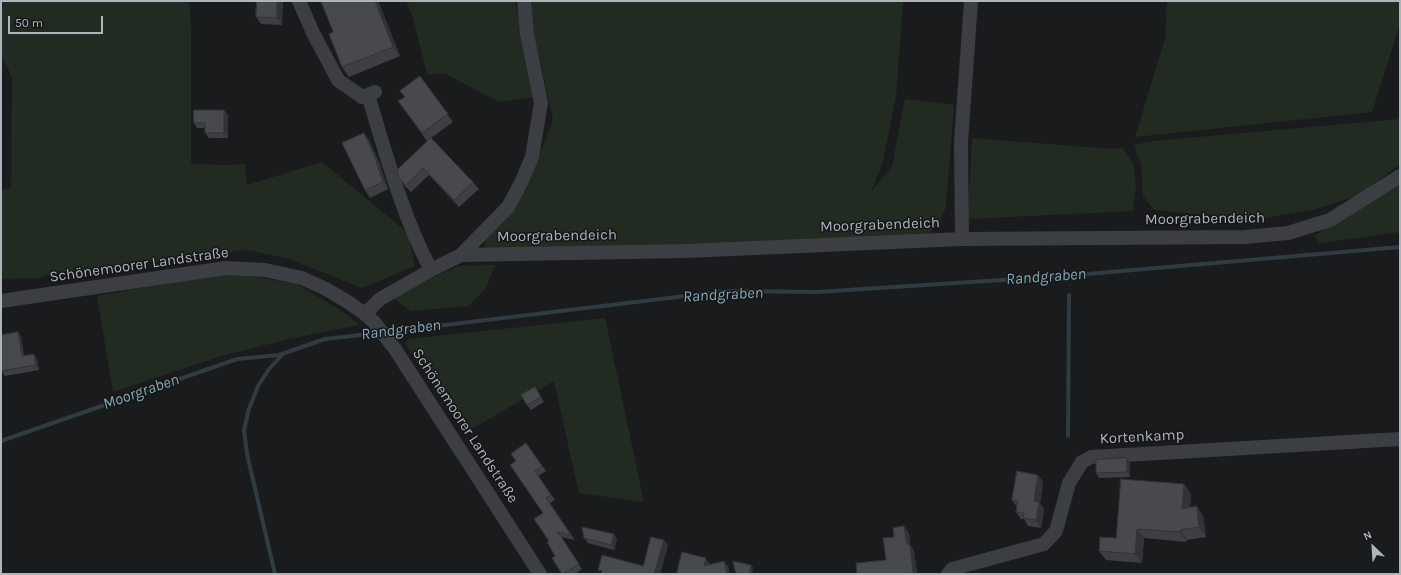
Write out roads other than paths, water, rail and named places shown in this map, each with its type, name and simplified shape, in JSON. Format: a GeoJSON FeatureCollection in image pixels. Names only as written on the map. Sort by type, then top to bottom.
{"type":"FeatureCollection","features":[{"type":"Feature","properties":{"kind":"street"},"geometry":{"type":"LineString","coordinates":[[299,1],[313,33],[338,80],[362,97],[372,94],[394,180],[420,248],[431,270]]}},
{"type":"Feature","properties":{"kind":"street"},"geometry":{"type":"LineString","coordinates":[[461,255],[508,207],[521,183],[532,157],[541,103],[527,34],[524,1]]}},
{"type":"Feature","properties":{"kind":"street"},"geometry":{"type":"LineString","coordinates":[[962,239],[961,142],[971,1]]}},
{"type":"Feature","properties":{"kind":"street","name":"Moorgrabendeich"},"geometry":{"type":"LineString","coordinates":[[369,318],[380,299],[461,255],[686,251],[962,239],[1245,237],[1288,233],[1330,220],[1400,176]]}},
{"type":"Feature","properties":{"kind":"street","name":"Schönemoorer Landstraße"},"geometry":{"type":"LineString","coordinates":[[1,301],[226,268],[265,270],[302,278],[326,289],[369,318],[395,349],[540,574]]}},
{"type":"Feature","properties":{"kind":"street","name":"Kortenkamp"},"geometry":{"type":"LineString","coordinates":[[948,574],[952,569],[1044,544],[1056,531],[1069,483],[1082,462],[1091,457],[1400,439]]}},
{"type":"Feature","properties":{"kind":"waterway","name":"Randgraben"},"geometry":{"type":"LineString","coordinates":[[387,332],[727,291],[817,292],[1064,276],[1400,247]]}},
{"type":"Feature","properties":{"kind":"waterway"},"geometry":{"type":"LineString","coordinates":[[1068,436],[1069,295]]}},
{"type":"Feature","properties":{"kind":"waterway","name":"Moorgraben"},"geometry":{"type":"LineString","coordinates":[[1,441],[237,359],[279,355],[325,339],[378,333]]}},
{"type":"Feature","properties":{"kind":"waterway","name":"Randgraben"},"geometry":{"type":"LineString","coordinates":[[275,574],[247,454],[244,430],[249,409],[258,386],[269,369],[283,354]]}}]}
